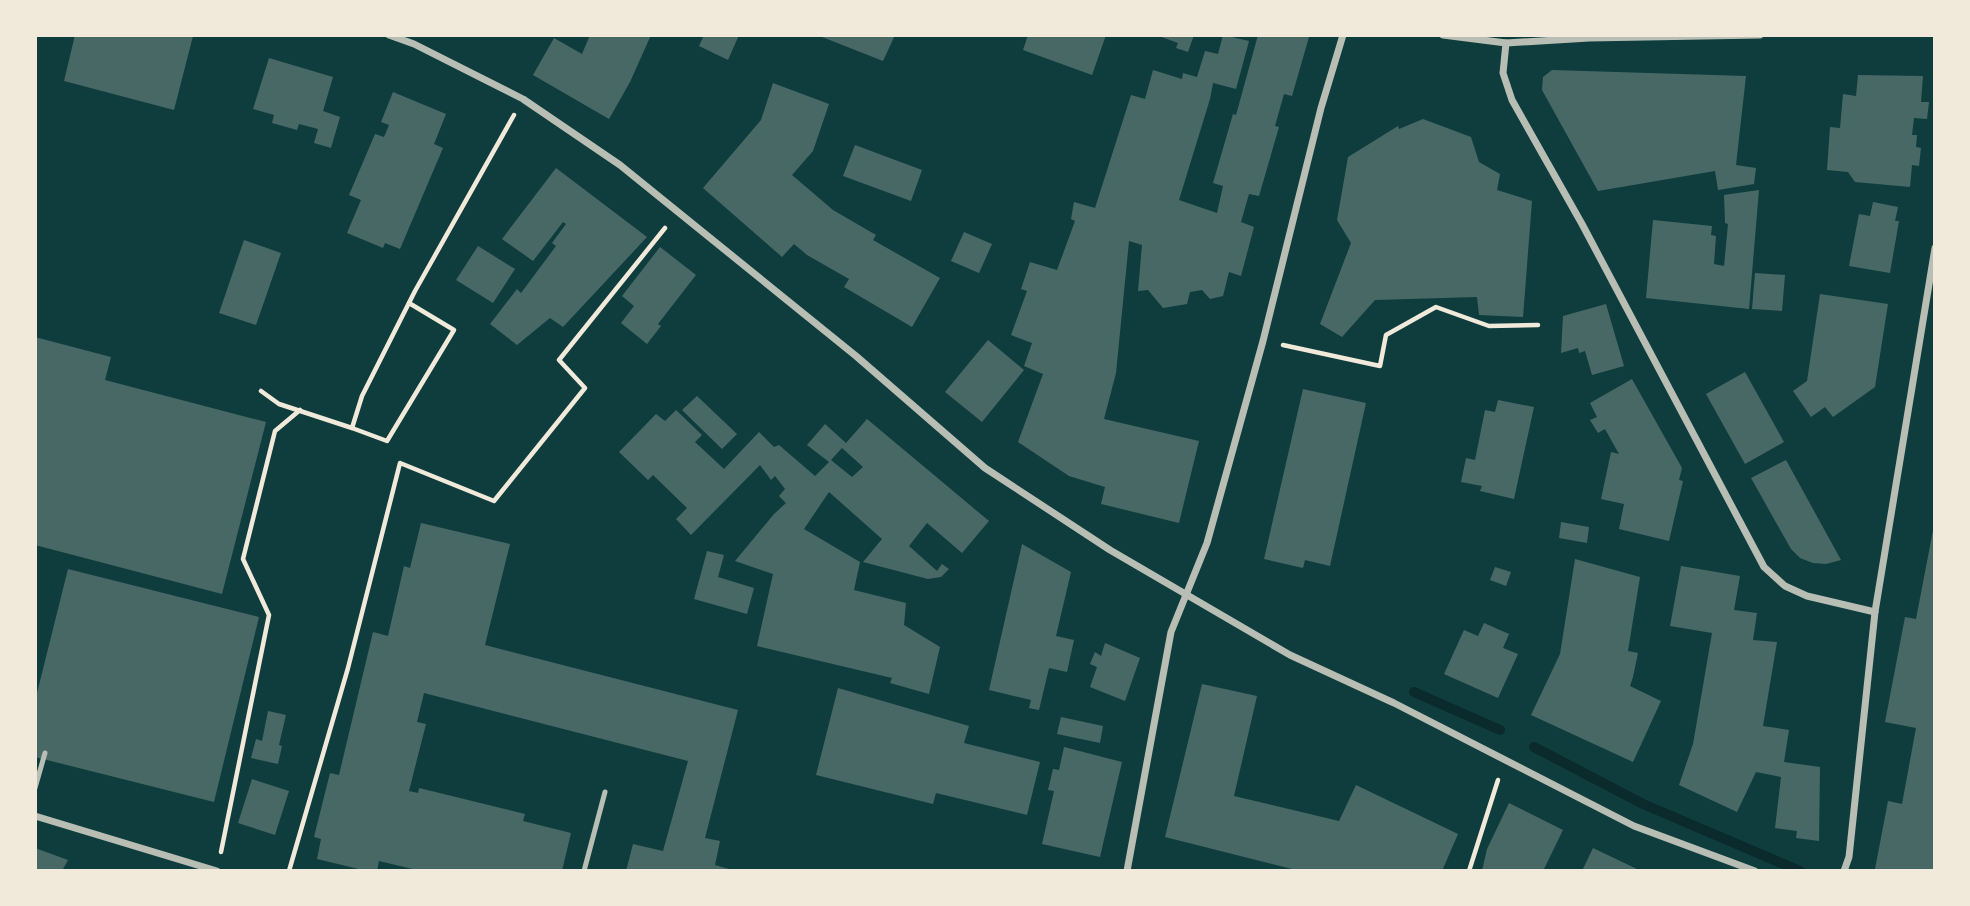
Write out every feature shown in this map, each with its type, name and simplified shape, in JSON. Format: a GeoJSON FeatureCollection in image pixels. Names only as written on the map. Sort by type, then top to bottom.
{"type":"FeatureCollection","features":[{"type":"Feature","properties":{"kind":"street"},"geometry":{"type":"LineString","coordinates":[[389,35],[414,44],[523,99],[620,165],[856,356],[985,468],[1110,550],[1290,655],[1394,703],[1634,826],[1755,871]]}},
{"type":"Feature","properties":{"kind":"street"},"geometry":{"type":"LineString","coordinates":[[1126,871],[1171,632],[1207,543],[1263,341],[1321,108],[1343,35]]}},
{"type":"Feature","properties":{"kind":"street"},"geometry":{"type":"LineString","coordinates":[[1443,35],[1506,43],[1589,36],[1760,35]]}},
{"type":"Feature","properties":{"kind":"street"},"geometry":{"type":"LineString","coordinates":[[1506,43],[1503,74],[1512,100],[1582,224],[1764,566],[1785,586],[1807,596],[1875,612]]}},
{"type":"Feature","properties":{"kind":"street"},"geometry":{"type":"LineString","coordinates":[[1843,871],[1849,857],[1875,612],[1935,248]]}},
{"type":"Feature","properties":{"kind":"street"},"geometry":{"type":"LineString","coordinates":[[35,816],[217,871]]}},
{"type":"Feature","properties":{"kind":"lane"},"geometry":{"type":"LineString","coordinates":[[35,788],[46,753]]}},
{"type":"Feature","properties":{"kind":"lane"},"geometry":{"type":"LineString","coordinates":[[584,871],[605,792]]}},
{"type":"Feature","properties":{"kind":"path"},"geometry":{"type":"LineString","coordinates":[[352,428],[362,396],[409,303],[523,99]]}},
{"type":"Feature","properties":{"kind":"path"},"geometry":{"type":"LineString","coordinates":[[289,871],[348,668],[400,463],[494,501],[585,388],[559,360],[678,211]]}},
{"type":"Feature","properties":{"kind":"path"},"geometry":{"type":"LineString","coordinates":[[261,391],[279,404],[387,441],[454,330],[409,303]]}},
{"type":"Feature","properties":{"kind":"path"},"geometry":{"type":"LineString","coordinates":[[1263,341],[1380,366],[1386,335],[1436,307],[1489,326],[1538,325]]}},
{"type":"Feature","properties":{"kind":"path"},"geometry":{"type":"LineString","coordinates":[[217,871],[269,615],[243,559],[275,431],[300,410]]}},
{"type":"Feature","properties":{"kind":"path"},"geometry":{"type":"LineString","coordinates":[[1469,871],[1504,759]]}},
{"type":"Feature","properties":{"kind":"building"},"geometry":{"type":"Polygon","coordinates":[[[75,35],[193,36],[174,110],[64,81],[75,35]]]}},
{"type":"Feature","properties":{"kind":"building"},"geometry":{"type":"Polygon","coordinates":[[[590,35],[651,35],[630,82],[609,119],[533,75],[554,38],[582,54],[590,35]]]}},
{"type":"Feature","properties":{"kind":"building"},"geometry":{"type":"Polygon","coordinates":[[[704,35],[739,35],[728,60],[699,46],[704,35]]]}},
{"type":"Feature","properties":{"kind":"building"},"geometry":{"type":"Polygon","coordinates":[[[817,35],[895,35],[883,61],[817,35]]]}},
{"type":"Feature","properties":{"kind":"building"},"geometry":{"type":"Polygon","coordinates":[[[1028,35],[1106,35],[1092,75],[1023,50],[1028,35]]]}},
{"type":"Feature","properties":{"kind":"building"},"geometry":{"type":"Polygon","coordinates":[[[1156,35],[1194,35],[1188,52],[1176,48],[1178,43],[1156,35]]]}},
{"type":"Feature","properties":{"kind":"building"},"geometry":{"type":"Polygon","coordinates":[[[1223,35],[1249,41],[1236,89],[1213,83],[1179,200],[1217,213],[1223,186],[1213,183],[1233,114],[1236,115],[1258,35],[1309,37],[1292,96],[1284,94],[1275,126],[1279,127],[1259,196],[1249,194],[1241,222],[1254,227],[1241,276],[1229,272],[1223,296],[1210,299],[1202,290],[1190,292],[1187,304],[1163,308],[1148,290],[1138,291],[1142,245],[1129,241],[1116,373],[1104,419],[1199,441],[1179,523],[1101,504],[1105,487],[1069,476],[1018,442],[1043,374],[1024,366],[1032,343],[1011,335],[1027,291],[1021,289],[1030,262],[1057,270],[1075,221],[1071,219],[1074,202],[1095,208],[1131,95],[1145,99],[1153,70],[1182,79],[1183,73],[1197,77],[1205,51],[1218,54],[1223,35]]]}},
{"type":"Feature","properties":{"kind":"building"},"geometry":{"type":"Polygon","coordinates":[[[269,58],[333,77],[323,111],[340,117],[331,148],[314,143],[318,129],[299,124],[297,130],[272,123],[274,115],[253,109],[269,58]]]}},
{"type":"Feature","properties":{"kind":"building"},"geometry":{"type":"Polygon","coordinates":[[[1552,70],[1746,76],[1736,165],[1756,168],[1754,184],[1718,190],[1715,171],[1598,191],[1542,90],[1543,77],[1552,70]]]}},
{"type":"Feature","properties":{"kind":"building"},"geometry":{"type":"Polygon","coordinates":[[[1858,75],[1923,76],[1921,102],[1929,102],[1927,119],[1914,118],[1912,135],[1917,135],[1916,147],[1921,148],[1919,166],[1912,165],[1910,187],[1855,182],[1848,172],[1827,170],[1830,127],[1840,128],[1843,94],[1856,96],[1858,75]]]}},
{"type":"Feature","properties":{"kind":"building"},"geometry":{"type":"Polygon","coordinates":[[[773,83],[829,104],[813,151],[792,175],[833,210],[876,235],[873,240],[940,278],[912,327],[844,287],[849,279],[807,255],[794,244],[782,257],[703,188],[761,120],[773,83]]]}},
{"type":"Feature","properties":{"kind":"building"},"geometry":{"type":"Polygon","coordinates":[[[393,92],[446,114],[434,144],[443,148],[400,249],[385,243],[383,248],[347,233],[361,200],[349,195],[375,134],[384,137],[389,125],[381,122],[393,92]]]}},
{"type":"Feature","properties":{"kind":"building"},"geometry":{"type":"Polygon","coordinates":[[[1423,119],[1471,137],[1479,162],[1500,174],[1497,190],[1532,201],[1523,317],[1479,315],[1477,297],[1375,300],[1342,337],[1320,324],[1351,243],[1337,220],[1348,157],[1398,126],[1399,129],[1423,119]]]}},
{"type":"Feature","properties":{"kind":"building"},"geometry":{"type":"Polygon","coordinates":[[[855,145],[922,170],[911,201],[843,176],[855,145]]]}},
{"type":"Feature","properties":{"kind":"building"},"geometry":{"type":"Polygon","coordinates":[[[556,168],[647,237],[563,327],[550,318],[517,345],[490,324],[517,289],[521,293],[556,246],[552,243],[566,224],[563,222],[533,261],[502,239],[556,168]]]}},
{"type":"Feature","properties":{"kind":"building"},"geometry":{"type":"Polygon","coordinates":[[[1759,190],[1749,309],[1646,298],[1653,220],[1712,226],[1711,235],[1716,236],[1714,264],[1724,266],[1728,224],[1725,223],[1724,195],[1759,190]]]}},
{"type":"Feature","properties":{"kind":"building"},"geometry":{"type":"Polygon","coordinates":[[[1873,202],[1898,207],[1895,221],[1899,221],[1890,273],[1849,266],[1859,214],[1870,216],[1873,202]]]}},
{"type":"Feature","properties":{"kind":"building"},"geometry":{"type":"Polygon","coordinates":[[[964,232],[992,244],[979,273],[951,261],[964,232]]]}},
{"type":"Feature","properties":{"kind":"building"},"geometry":{"type":"Polygon","coordinates":[[[244,240],[281,253],[256,325],[219,313],[244,240]]]}},
{"type":"Feature","properties":{"kind":"building"},"geometry":{"type":"Polygon","coordinates":[[[478,246],[515,269],[493,303],[456,280],[478,246]]]}},
{"type":"Feature","properties":{"kind":"building"},"geometry":{"type":"Polygon","coordinates":[[[660,247],[696,275],[658,324],[661,326],[647,344],[621,323],[634,306],[622,296],[660,247]]]}},
{"type":"Feature","properties":{"kind":"building"},"geometry":{"type":"Polygon","coordinates":[[[1755,273],[1785,275],[1782,311],[1752,309],[1755,273]]]}},
{"type":"Feature","properties":{"kind":"building"},"geometry":{"type":"Polygon","coordinates":[[[1820,294],[1888,304],[1875,387],[1833,417],[1825,407],[1811,417],[1793,391],[1807,381],[1820,294]]]}},
{"type":"Feature","properties":{"kind":"building"},"geometry":{"type":"Polygon","coordinates":[[[1606,304],[1624,366],[1592,375],[1585,351],[1579,353],[1578,348],[1561,353],[1563,316],[1606,304]]]}},
{"type":"Feature","properties":{"kind":"building"},"geometry":{"type":"Polygon","coordinates":[[[35,337],[111,357],[105,380],[266,422],[222,594],[35,545],[35,337]]]}},
{"type":"Feature","properties":{"kind":"building"},"geometry":{"type":"Polygon","coordinates":[[[988,340],[1024,370],[982,422],[945,392],[988,340]]]}},
{"type":"Feature","properties":{"kind":"building"},"geometry":{"type":"Polygon","coordinates":[[[1745,372],[1784,442],[1745,464],[1706,394],[1745,372]]]}},
{"type":"Feature","properties":{"kind":"building"},"geometry":{"type":"Polygon","coordinates":[[[1632,379],[1682,468],[1679,480],[1683,481],[1669,541],[1619,529],[1624,504],[1601,499],[1611,452],[1619,454],[1605,429],[1598,433],[1590,420],[1597,417],[1590,403],[1632,379]]]}},
{"type":"Feature","properties":{"kind":"building"},"geometry":{"type":"Polygon","coordinates":[[[1303,389],[1366,403],[1330,566],[1305,560],[1303,568],[1264,559],[1303,389]]]}},
{"type":"Feature","properties":{"kind":"building"},"geometry":{"type":"Polygon","coordinates":[[[697,396],[737,434],[722,449],[682,410],[697,396]]]}},
{"type":"Feature","properties":{"kind":"building"},"geometry":{"type":"Polygon","coordinates":[[[1498,400],[1534,407],[1514,499],[1480,491],[1482,486],[1461,482],[1466,458],[1475,460],[1485,410],[1495,412],[1498,400]]]}},
{"type":"Feature","properties":{"kind":"building"},"geometry":{"type":"Polygon","coordinates":[[[676,410],[702,435],[695,442],[724,469],[759,432],[774,447],[779,445],[815,476],[829,462],[807,445],[825,424],[846,443],[867,419],[989,521],[962,553],[927,523],[909,546],[937,571],[942,564],[949,569],[941,577],[928,579],[863,562],[882,539],[829,492],[804,529],[860,562],[854,590],[906,603],[904,625],[940,647],[929,694],[890,683],[892,678],[757,646],[773,574],[735,561],[786,503],[779,496],[785,489],[775,476],[771,480],[760,465],[691,535],[676,519],[687,508],[653,475],[648,480],[619,452],[656,414],[665,421],[676,410]],[[842,448],[831,460],[852,477],[863,467],[842,448]]]}},
{"type":"Feature","properties":{"kind":"building"},"geometry":{"type":"Polygon","coordinates":[[[1786,460],[1841,560],[1826,564],[1800,558],[1791,549],[1751,478],[1786,460]]]}},
{"type":"Feature","properties":{"kind":"building"},"geometry":{"type":"Polygon","coordinates":[[[1561,522],[1589,527],[1587,543],[1559,538],[1561,522]]]}},
{"type":"Feature","properties":{"kind":"building"},"geometry":{"type":"Polygon","coordinates":[[[421,523],[510,544],[485,645],[738,710],[705,838],[720,841],[715,865],[736,871],[626,871],[633,844],[663,851],[688,761],[424,693],[417,722],[426,724],[409,791],[418,793],[419,788],[525,814],[523,821],[571,833],[562,871],[421,871],[379,861],[377,871],[367,871],[317,859],[321,839],[314,837],[330,773],[339,775],[373,632],[388,636],[404,566],[410,568],[421,523]]]}},
{"type":"Feature","properties":{"kind":"building"},"geometry":{"type":"Polygon","coordinates":[[[1934,525],[1935,871],[1886,871],[1875,869],[1888,801],[1902,804],[1916,728],[1885,722],[1905,617],[1916,619],[1934,525]]]}},
{"type":"Feature","properties":{"kind":"building"},"geometry":{"type":"Polygon","coordinates":[[[1022,544],[1071,572],[1056,636],[1074,640],[1067,672],[1049,668],[1039,710],[1029,708],[1031,700],[989,690],[1022,544]]]}},
{"type":"Feature","properties":{"kind":"building"},"geometry":{"type":"Polygon","coordinates":[[[707,551],[724,555],[718,577],[754,588],[747,614],[694,599],[707,551]]]}},
{"type":"Feature","properties":{"kind":"building"},"geometry":{"type":"Polygon","coordinates":[[[1575,559],[1640,577],[1628,651],[1638,653],[1630,686],[1661,701],[1633,762],[1531,715],[1560,654],[1575,559]]]}},
{"type":"Feature","properties":{"kind":"building"},"geometry":{"type":"Polygon","coordinates":[[[1681,566],[1740,576],[1734,610],[1757,613],[1753,640],[1777,642],[1763,726],[1789,730],[1784,762],[1820,767],[1819,841],[1796,838],[1797,831],[1775,828],[1781,777],[1756,772],[1737,812],[1679,785],[1693,744],[1712,633],[1670,626],[1681,566]]]}},
{"type":"Feature","properties":{"kind":"building"},"geometry":{"type":"Polygon","coordinates":[[[1495,567],[1511,572],[1506,586],[1490,580],[1495,567]]]}},
{"type":"Feature","properties":{"kind":"building"},"geometry":{"type":"Polygon","coordinates":[[[68,569],[259,617],[214,802],[35,757],[35,701],[68,569]]]}},
{"type":"Feature","properties":{"kind":"building"},"geometry":{"type":"Polygon","coordinates":[[[1484,623],[1509,634],[1503,648],[1518,654],[1498,698],[1444,674],[1464,630],[1478,636],[1484,623]]]}},
{"type":"Feature","properties":{"kind":"building"},"geometry":{"type":"Polygon","coordinates":[[[1105,643],[1140,658],[1125,701],[1090,687],[1097,667],[1090,664],[1095,652],[1101,656],[1105,643]]]}},
{"type":"Feature","properties":{"kind":"building"},"geometry":{"type":"Polygon","coordinates":[[[1202,684],[1257,696],[1234,796],[1339,821],[1356,785],[1458,834],[1442,871],[1300,871],[1165,837],[1202,684]]]}},
{"type":"Feature","properties":{"kind":"building"},"geometry":{"type":"Polygon","coordinates":[[[838,688],[969,726],[964,743],[1040,762],[1027,815],[936,793],[933,804],[816,775],[838,688]]]}},
{"type":"Feature","properties":{"kind":"building"},"geometry":{"type":"Polygon","coordinates":[[[268,711],[286,715],[278,764],[251,758],[256,739],[262,741],[268,711]]]}},
{"type":"Feature","properties":{"kind":"building"},"geometry":{"type":"Polygon","coordinates":[[[1061,717],[1103,726],[1100,743],[1057,734],[1061,717]]]}},
{"type":"Feature","properties":{"kind":"building"},"geometry":{"type":"Polygon","coordinates":[[[1064,747],[1122,762],[1100,857],[1042,844],[1054,791],[1048,790],[1053,769],[1059,770],[1064,747]]]}},
{"type":"Feature","properties":{"kind":"building"},"geometry":{"type":"Polygon","coordinates":[[[252,779],[289,791],[275,835],[238,823],[252,779]]]}},
{"type":"Feature","properties":{"kind":"building"},"geometry":{"type":"Polygon","coordinates":[[[1509,803],[1563,830],[1543,871],[1482,871],[1487,849],[1509,803]]]}},
{"type":"Feature","properties":{"kind":"building"},"geometry":{"type":"Polygon","coordinates":[[[35,848],[68,860],[62,871],[35,871],[35,848]]]}},
{"type":"Feature","properties":{"kind":"building"},"geometry":{"type":"Polygon","coordinates":[[[1593,848],[1641,871],[1582,871],[1593,848]]]}},
{"type":"Feature","properties":{"kind":"waterway"},"geometry":{"type":"LineString","coordinates":[[1414,692],[1500,730]]}},
{"type":"Feature","properties":{"kind":"waterway"},"geometry":{"type":"LineString","coordinates":[[1534,747],[1643,804],[1800,871]]}}]}
